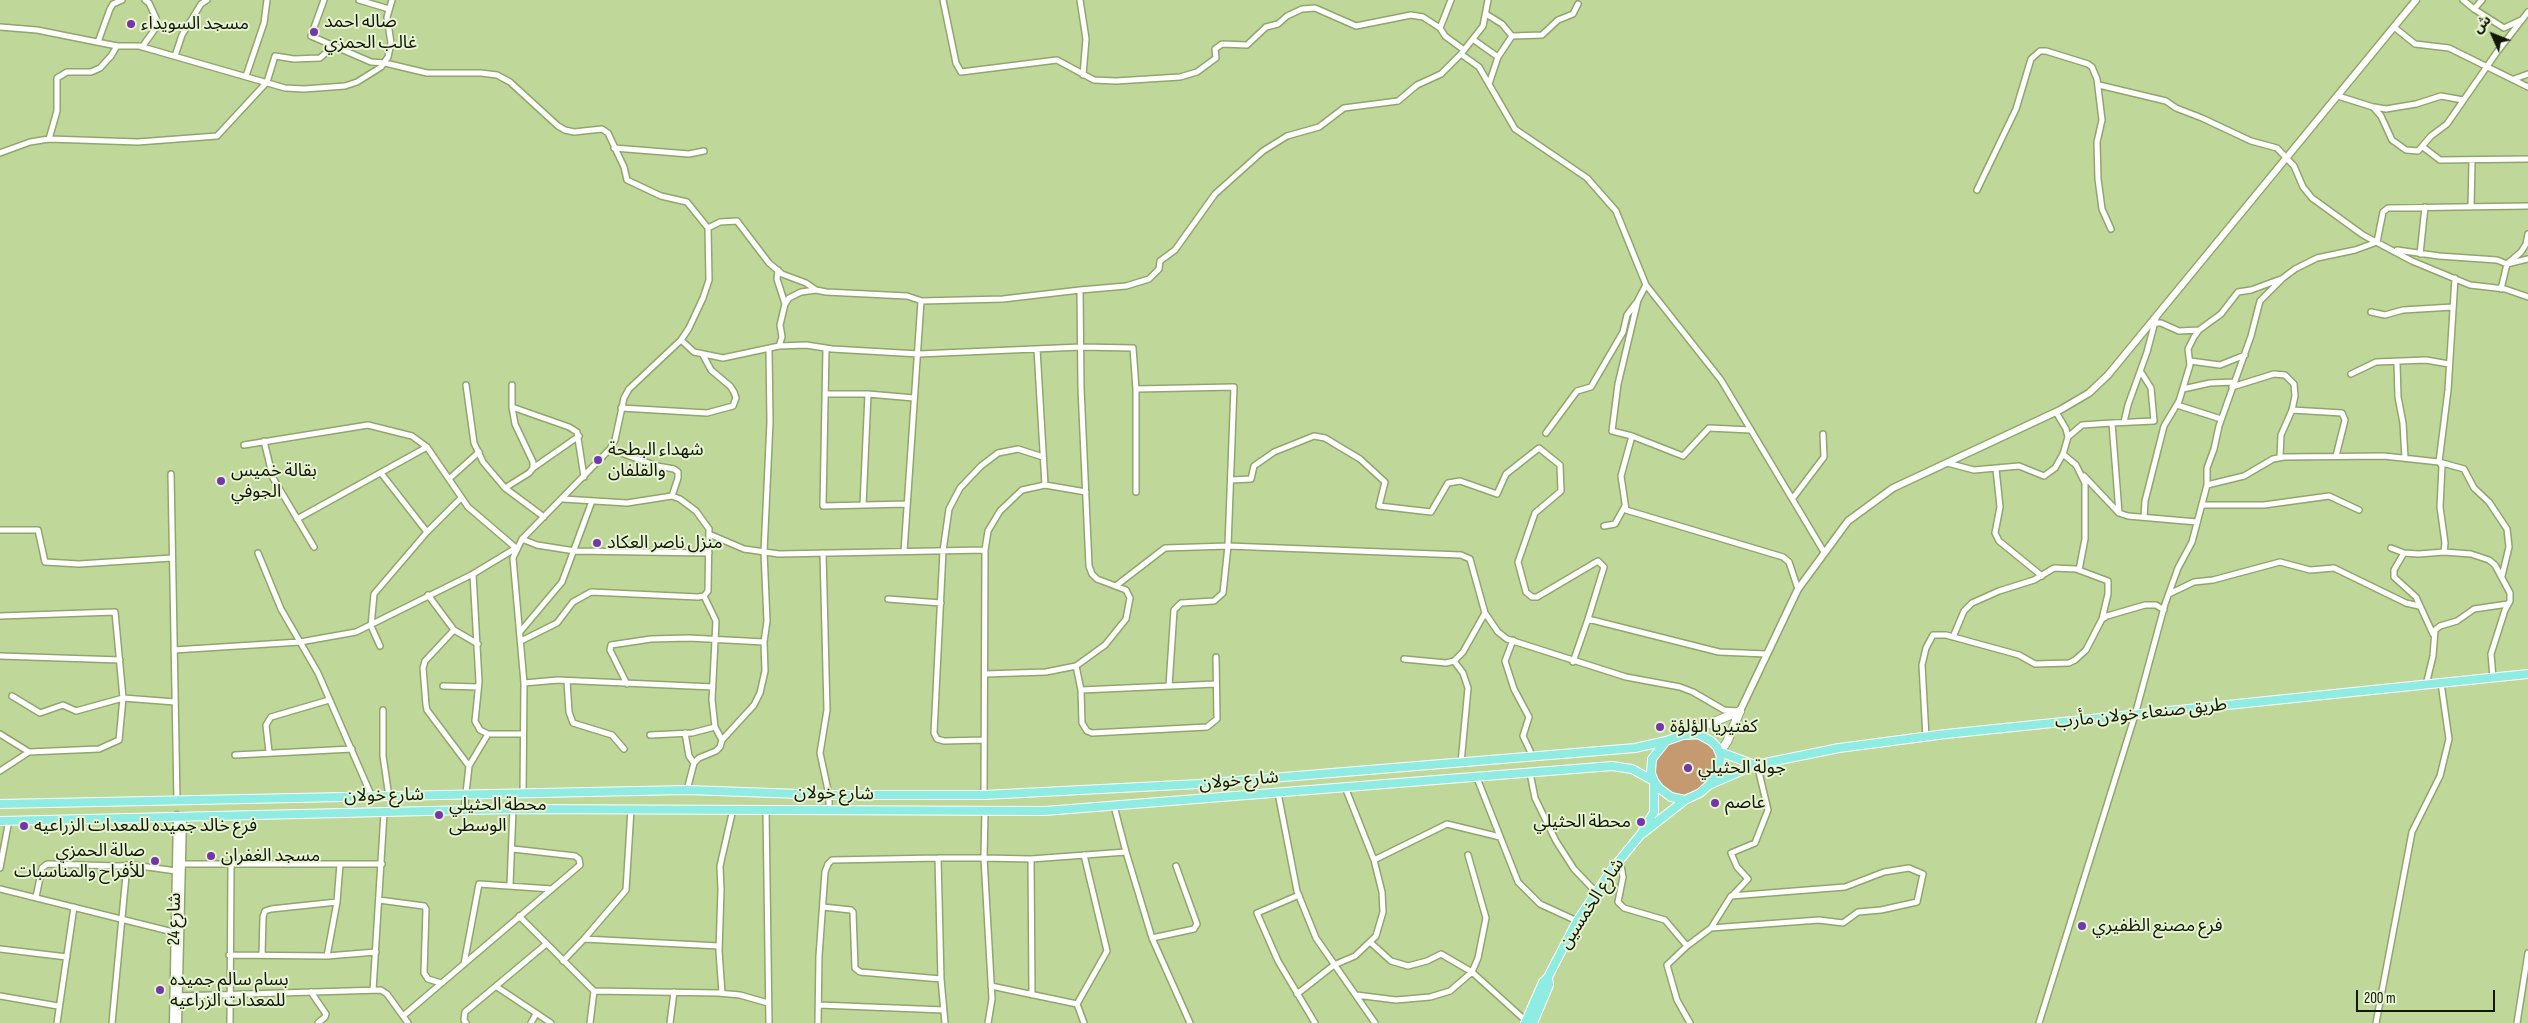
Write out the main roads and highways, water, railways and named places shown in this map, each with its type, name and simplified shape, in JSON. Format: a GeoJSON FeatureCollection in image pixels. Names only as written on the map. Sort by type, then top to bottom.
{"type":"FeatureCollection","features":[{"type":"Feature","properties":{"kind":"main road","name":"طريق صنعاء خولان مأرب"},"geometry":{"type":"LineString","coordinates":[[1709,785],[1756,764],[1839,748],[1926,737],[2528,674]]}},
{"type":"Feature","properties":{"kind":"main road"},"geometry":{"type":"LineString","coordinates":[[1740,711],[1727,742],[1720,752],[1718,769],[1709,785],[1700,793],[1685,800],[1666,794],[1654,781],[1651,772],[1652,759],[1666,741],[1683,735],[1740,711]]}},
{"type":"Feature","properties":{"kind":"main road"},"geometry":{"type":"LineString","coordinates":[[1683,735],[1698,734],[1706,737],[1715,744],[1720,752],[1756,764]]}},
{"type":"Feature","properties":{"kind":"main road","name":"شارع خولان"},"geometry":{"type":"LineString","coordinates":[[0,804],[687,790],[829,794],[984,795],[1199,784],[1635,748],[1666,741]]}},
{"type":"Feature","properties":{"kind":"main road","name":"شارع خولان"},"geometry":{"type":"LineString","coordinates":[[0,821],[513,809],[1045,811],[1622,766],[1632,768],[1654,781]]}},
{"type":"Feature","properties":{"kind":"main road","name":"شارع الخمسين"},"geometry":{"type":"LineString","coordinates":[[1528,1022],[1549,985],[1548,977],[1577,922],[1596,892],[1641,834],[1654,812],[1654,781]]}},
{"type":"Feature","properties":{"kind":"main road"},"geometry":{"type":"LineString","coordinates":[[1197,798],[1199,784]]}},
{"type":"Feature","properties":{"kind":"main road","name":"شارع الخمسين"},"geometry":{"type":"LineString","coordinates":[[1641,834],[1685,800]]}},
{"type":"Feature","properties":{"kind":"place","name":"مسجد السويداء"},"geometry":{"type":"Point","coordinates":[131,24]}},
{"type":"Feature","properties":{"kind":"place","name":"صاله احمد غالب الحمزي"},"geometry":{"type":"Point","coordinates":[314,32]}},
{"type":"Feature","properties":{"kind":"place","name":"شهداء البطحة والقلفان"},"geometry":{"type":"Point","coordinates":[598,460]}},
{"type":"Feature","properties":{"kind":"place","name":"بقالة خميس الجوفي"},"geometry":{"type":"Point","coordinates":[221,481]}},
{"type":"Feature","properties":{"kind":"place","name":"منزل ناصر العكاد"},"geometry":{"type":"Point","coordinates":[597,543]}},
{"type":"Feature","properties":{"kind":"place","name":"كفتيريا الؤلؤة"},"geometry":{"type":"Point","coordinates":[1660,727]}},
{"type":"Feature","properties":{"kind":"place","name":"جولة الحثيلي"},"geometry":{"type":"Point","coordinates":[1688,768]}},
{"type":"Feature","properties":{"kind":"place","name":"عاصم"},"geometry":{"type":"Point","coordinates":[1715,803]}},
{"type":"Feature","properties":{"kind":"place","name":"محطة الحثيلي الوسطى"},"geometry":{"type":"Point","coordinates":[439,815]}},
{"type":"Feature","properties":{"kind":"place","name":"محطة الحثيلي"},"geometry":{"type":"Point","coordinates":[1641,822]}},
{"type":"Feature","properties":{"kind":"place","name":"فرع خالد جميده للمعدات الزراعيه"},"geometry":{"type":"Point","coordinates":[24,826]}},
{"type":"Feature","properties":{"kind":"place","name":"مسجد الغفران"},"geometry":{"type":"Point","coordinates":[211,856]}},
{"type":"Feature","properties":{"kind":"place","name":"صالة الحمزي للأفراح والمناسبات"},"geometry":{"type":"Point","coordinates":[155,861]}},
{"type":"Feature","properties":{"kind":"place","name":"فرع مصنع الظفيري"},"geometry":{"type":"Point","coordinates":[2082,926]}},
{"type":"Feature","properties":{"kind":"place","name":"بسام سالم جميده للمعدات الزراعيه"},"geometry":{"type":"Point","coordinates":[160,990]}}]}
